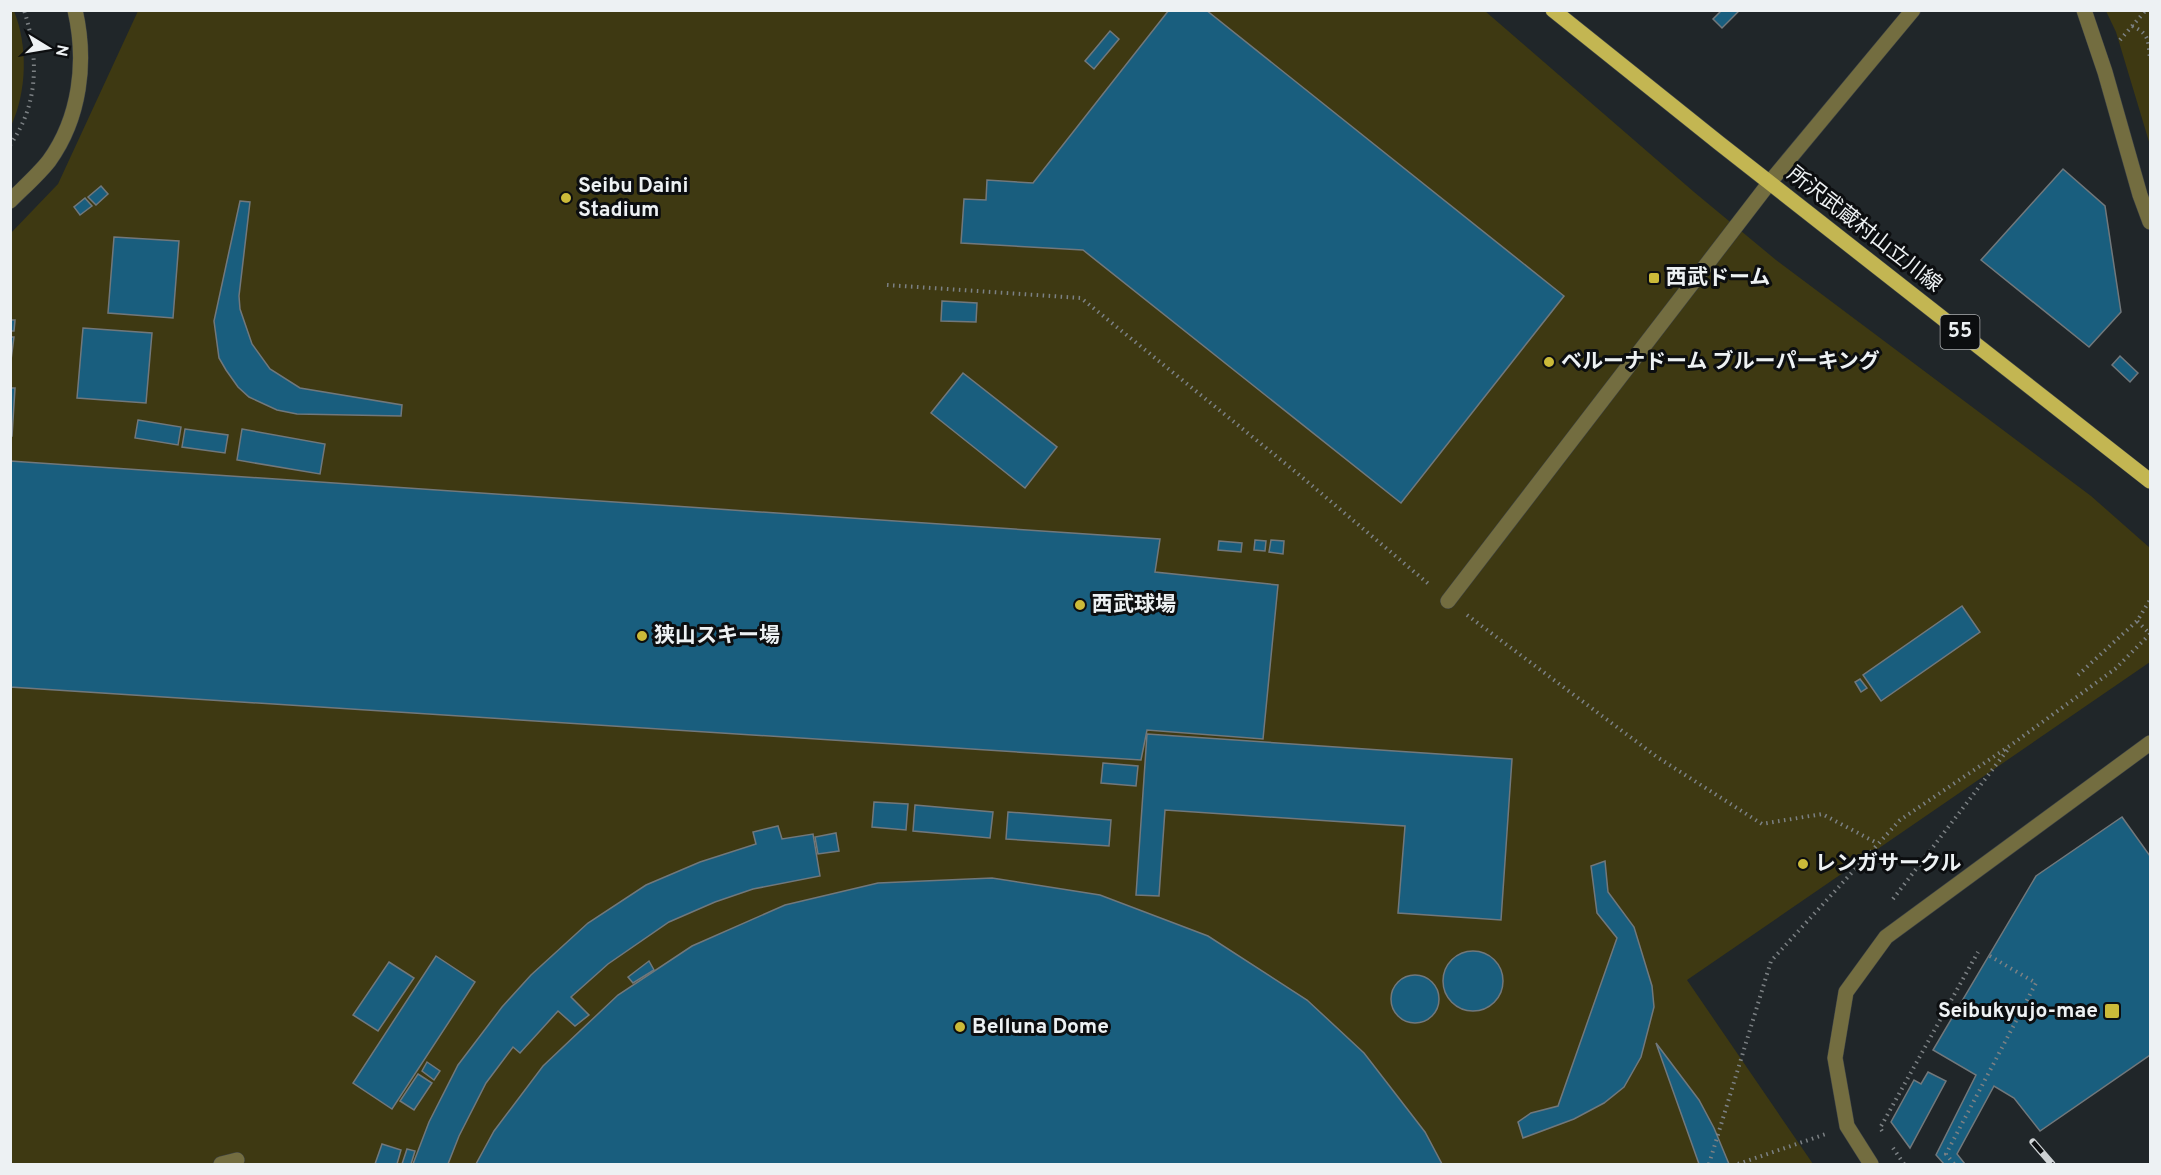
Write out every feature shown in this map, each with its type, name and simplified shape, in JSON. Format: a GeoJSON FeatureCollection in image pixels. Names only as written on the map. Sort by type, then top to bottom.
{"type":"FeatureCollection","features":[{"type":"Feature","properties":{"kind":"main road","name":"所沢武蔵村山立川線"},"geometry":{"type":"LineString","coordinates":[[1553,10],[1571,17],[1770,182],[2151,481]]}},
{"type":"Feature","properties":{"kind":"street"},"geometry":{"type":"LineString","coordinates":[[10,201],[48,161],[67,129],[76,105],[80,63],[75,10]]}},
{"type":"Feature","properties":{"kind":"street"},"geometry":{"type":"LineString","coordinates":[[1448,601],[1770,182],[1913,10]]}},
{"type":"Feature","properties":{"kind":"street"},"geometry":{"type":"LineString","coordinates":[[2084,10],[2105,72],[2140,195],[2151,222]]}},
{"type":"Feature","properties":{"kind":"street"},"geometry":{"type":"LineString","coordinates":[[1871,1164],[1847,1126],[1835,1058],[1846,992],[1886,937],[2151,743]]}},
{"type":"Feature","properties":{"kind":"street"},"geometry":{"type":"LineString","coordinates":[[221,1164],[237,1160]]}},
{"type":"Feature","properties":{"kind":"path"},"geometry":{"type":"LineString","coordinates":[[10,145],[22,126],[33,91],[35,57],[24,10]]}},
{"type":"Feature","properties":{"kind":"path"},"geometry":{"type":"LineString","coordinates":[[2136,21],[2146,10]]}},
{"type":"Feature","properties":{"kind":"path"},"geometry":{"type":"LineString","coordinates":[[2132,26],[2142,31],[2149,41],[2151,58]]}},
{"type":"Feature","properties":{"kind":"path"},"geometry":{"type":"LineString","coordinates":[[887,285],[1081,298],[1297,473],[1448,601],[1657,757],[1762,824],[1822,814],[1877,843]]}},
{"type":"Feature","properties":{"kind":"path"},"geometry":{"type":"LineString","coordinates":[[2078,675],[2137,621],[2151,600]]}},
{"type":"Feature","properties":{"kind":"path"},"geometry":{"type":"LineString","coordinates":[[1709,1164],[1771,961],[1900,820],[2011,745],[2115,669],[2151,634],[2137,621]]}},
{"type":"Feature","properties":{"kind":"path"},"geometry":{"type":"LineString","coordinates":[[1892,900],[2011,745]]}},
{"type":"Feature","properties":{"kind":"path"},"geometry":{"type":"LineString","coordinates":[[1886,1137],[1880,1128],[1977,952]]}},
{"type":"Feature","properties":{"kind":"path"},"geometry":{"type":"LineString","coordinates":[[1954,1164],[1946,1154],[2036,983],[1988,955]]}},
{"type":"Feature","properties":{"kind":"path"},"geometry":{"type":"LineString","coordinates":[[1738,1164],[1847,1126]]}},
{"type":"Feature","properties":{"kind":"path"},"geometry":{"type":"LineString","coordinates":[[1892,1146],[1904,1164]]}},
{"type":"Feature","properties":{"kind":"shaded area"},"geometry":{"type":"Polygon","coordinates":[[[10,11],[14,11],[22,39],[24,68],[20,98],[11,126],[10,11]]]}},
{"type":"Feature","properties":{"kind":"shaded area","name":"西武球場"},"geometry":{"type":"Polygon","coordinates":[[[138,11],[1485,11],[1776,260],[2091,496],[2150,548],[2150,662],[1687,980],[1813,1164],[11,1164],[10,234],[58,184],[138,11]]]}},
{"type":"Feature","properties":{"kind":"shaded area"},"geometry":{"type":"Polygon","coordinates":[[[2106,11],[2150,11],[2150,145],[2116,32],[2106,11]]]}},
{"type":"Feature","properties":{"kind":"building"},"geometry":{"type":"Polygon","coordinates":[[[1169,10],[1206,10],[1564,296],[1401,503],[1083,250],[961,243],[964,199],[986,200],[987,180],[1033,183],[1169,10]]]}},
{"type":"Feature","properties":{"kind":"building"},"geometry":{"type":"Polygon","coordinates":[[[1722,10],[1739,11],[1722,28],[1713,19],[1722,10]]]}},
{"type":"Feature","properties":{"kind":"building"},"geometry":{"type":"Polygon","coordinates":[[[1110,31],[1119,39],[1094,69],[1085,61],[1110,31]]]}},
{"type":"Feature","properties":{"kind":"building"},"geometry":{"type":"Polygon","coordinates":[[[2063,169],[2105,206],[2121,312],[2089,347],[1981,260],[2063,169]]]}},
{"type":"Feature","properties":{"kind":"building"},"geometry":{"type":"Polygon","coordinates":[[[101,186],[108,194],[96,205],[88,197],[101,186]]]}},
{"type":"Feature","properties":{"kind":"building"},"geometry":{"type":"Polygon","coordinates":[[[85,198],[92,206],[80,215],[74,207],[85,198]]]}},
{"type":"Feature","properties":{"kind":"building"},"geometry":{"type":"Polygon","coordinates":[[[240,201],[250,202],[239,296],[240,309],[252,344],[270,369],[300,388],[402,405],[401,416],[297,414],[277,410],[249,397],[238,387],[219,358],[214,321],[240,201]]]}},
{"type":"Feature","properties":{"kind":"building"},"geometry":{"type":"Polygon","coordinates":[[[114,237],[179,241],[173,318],[108,313],[114,237]]]}},
{"type":"Feature","properties":{"kind":"building"},"geometry":{"type":"Polygon","coordinates":[[[942,301],[977,303],[976,322],[941,321],[942,301]]]}},
{"type":"Feature","properties":{"kind":"building"},"geometry":{"type":"Polygon","coordinates":[[[10,320],[15,320],[14,331],[10,331],[10,320]]]}},
{"type":"Feature","properties":{"kind":"building"},"geometry":{"type":"Polygon","coordinates":[[[83,328],[152,333],[146,403],[77,398],[83,328]]]}},
{"type":"Feature","properties":{"kind":"building"},"geometry":{"type":"Polygon","coordinates":[[[10,337],[14,337],[11,360],[10,360],[10,337]]]}},
{"type":"Feature","properties":{"kind":"building"},"geometry":{"type":"Polygon","coordinates":[[[2120,356],[2138,373],[2130,382],[2112,365],[2120,356]]]}},
{"type":"Feature","properties":{"kind":"building"},"geometry":{"type":"Polygon","coordinates":[[[963,373],[1057,447],[1025,488],[931,413],[963,373]]]}},
{"type":"Feature","properties":{"kind":"building"},"geometry":{"type":"Polygon","coordinates":[[[10,388],[15,388],[12,436],[10,436],[10,388]]]}},
{"type":"Feature","properties":{"kind":"building"},"geometry":{"type":"Polygon","coordinates":[[[138,420],[181,427],[178,445],[135,438],[138,420]]]}},
{"type":"Feature","properties":{"kind":"building"},"geometry":{"type":"Polygon","coordinates":[[[185,429],[228,435],[225,453],[182,447],[185,429]]]}},
{"type":"Feature","properties":{"kind":"building"},"geometry":{"type":"Polygon","coordinates":[[[242,429],[325,444],[320,474],[237,460],[242,429]]]}},
{"type":"Feature","properties":{"kind":"building","name":"狭山スキー場"},"geometry":{"type":"Polygon","coordinates":[[[10,461],[1160,539],[1155,572],[1278,585],[1263,739],[1147,730],[1141,760],[10,687],[10,461]]]}},
{"type":"Feature","properties":{"kind":"building"},"geometry":{"type":"Polygon","coordinates":[[[1255,540],[1266,541],[1265,551],[1254,550],[1255,540]]]}},
{"type":"Feature","properties":{"kind":"building"},"geometry":{"type":"Polygon","coordinates":[[[1271,540],[1284,541],[1283,554],[1269,552],[1271,540]]]}},
{"type":"Feature","properties":{"kind":"building"},"geometry":{"type":"Polygon","coordinates":[[[1219,541],[1242,543],[1241,552],[1218,550],[1219,541]]]}},
{"type":"Feature","properties":{"kind":"building"},"geometry":{"type":"Polygon","coordinates":[[[1962,606],[1980,632],[1881,701],[1863,675],[1962,606]]]}},
{"type":"Feature","properties":{"kind":"building"},"geometry":{"type":"Polygon","coordinates":[[[1860,679],[1867,688],[1861,692],[1855,682],[1860,679]]]}},
{"type":"Feature","properties":{"kind":"building"},"geometry":{"type":"Polygon","coordinates":[[[1147,734],[1512,759],[1501,920],[1398,913],[1405,826],[1165,810],[1159,896],[1136,895],[1147,734]]]}},
{"type":"Feature","properties":{"kind":"building"},"geometry":{"type":"Polygon","coordinates":[[[1103,763],[1138,766],[1136,786],[1101,783],[1103,763]]]}},
{"type":"Feature","properties":{"kind":"building"},"geometry":{"type":"Polygon","coordinates":[[[874,802],[908,804],[906,830],[872,827],[874,802]]]}},
{"type":"Feature","properties":{"kind":"building"},"geometry":{"type":"Polygon","coordinates":[[[915,805],[993,812],[990,838],[913,831],[915,805]]]}},
{"type":"Feature","properties":{"kind":"building"},"geometry":{"type":"Polygon","coordinates":[[[1008,812],[1111,820],[1109,846],[1006,839],[1008,812]]]}},
{"type":"Feature","properties":{"kind":"building"},"geometry":{"type":"Polygon","coordinates":[[[2122,817],[2150,856],[2150,1055],[2040,1131],[2014,1098],[1994,1086],[1957,1154],[1965,1164],[1944,1164],[1936,1155],[1976,1075],[1933,1050],[2036,876],[2122,817]]]}},
{"type":"Feature","properties":{"kind":"building"},"geometry":{"type":"Polygon","coordinates":[[[778,826],[782,839],[813,834],[820,876],[753,889],[715,902],[669,922],[608,964],[571,997],[589,1015],[575,1026],[558,1011],[520,1053],[513,1047],[486,1083],[459,1136],[448,1164],[413,1164],[429,1122],[458,1065],[502,1007],[531,975],[588,923],[646,885],[700,862],[756,844],[753,832],[778,826]]]}},
{"type":"Feature","properties":{"kind":"building"},"geometry":{"type":"Polygon","coordinates":[[[836,833],[839,851],[818,854],[815,837],[836,833]]]}},
{"type":"Feature","properties":{"kind":"building"},"geometry":{"type":"Polygon","coordinates":[[[1605,861],[1608,892],[1634,927],[1652,986],[1654,1007],[1641,1057],[1624,1087],[1604,1103],[1574,1119],[1523,1138],[1518,1122],[1531,1113],[1558,1106],[1617,938],[1597,913],[1591,866],[1605,861]]]}},
{"type":"Feature","properties":{"kind":"building","name":"Belluna Dome"},"geometry":{"type":"Polygon","coordinates":[[[992,878],[1100,895],[1208,936],[1307,1000],[1364,1053],[1425,1132],[1442,1164],[476,1164],[494,1131],[543,1066],[618,995],[692,946],[785,905],[878,883],[992,878]]]}},
{"type":"Feature","properties":{"kind":"building"},"geometry":{"type":"Polygon","coordinates":[[[1467,951],[1479,951],[1490,956],[1498,964],[1503,981],[1501,993],[1490,1006],[1479,1011],[1467,1011],[1456,1006],[1448,998],[1443,987],[1443,975],[1448,964],[1456,956],[1467,951]]]}},
{"type":"Feature","properties":{"kind":"building"},"geometry":{"type":"Polygon","coordinates":[[[436,956],[475,982],[392,1109],[353,1083],[436,956]]]}},
{"type":"Feature","properties":{"kind":"building"},"geometry":{"type":"Polygon","coordinates":[[[649,961],[654,970],[633,983],[628,977],[649,961]]]}},
{"type":"Feature","properties":{"kind":"building"},"geometry":{"type":"Polygon","coordinates":[[[389,962],[414,978],[378,1031],[353,1015],[389,962]]]}},
{"type":"Feature","properties":{"kind":"building"},"geometry":{"type":"Polygon","coordinates":[[[1415,975],[1432,982],[1439,999],[1432,1016],[1415,1023],[1398,1016],[1391,999],[1398,982],[1415,975]]]}},
{"type":"Feature","properties":{"kind":"building"},"geometry":{"type":"Polygon","coordinates":[[[1656,1043],[1699,1100],[1729,1164],[1699,1164],[1656,1043]]]}},
{"type":"Feature","properties":{"kind":"building"},"geometry":{"type":"Polygon","coordinates":[[[427,1062],[440,1071],[434,1080],[422,1071],[427,1062]]]}},
{"type":"Feature","properties":{"kind":"building"},"geometry":{"type":"Polygon","coordinates":[[[1928,1072],[1946,1081],[1910,1148],[1891,1122],[1914,1080],[1921,1084],[1928,1072]]]}},
{"type":"Feature","properties":{"kind":"building"},"geometry":{"type":"Polygon","coordinates":[[[418,1074],[432,1083],[414,1110],[400,1101],[418,1074]]]}},
{"type":"Feature","properties":{"kind":"building"},"geometry":{"type":"Polygon","coordinates":[[[382,1144],[401,1150],[397,1164],[375,1164],[382,1144]]]}},
{"type":"Feature","properties":{"kind":"building"},"geometry":{"type":"Polygon","coordinates":[[[407,1149],[415,1151],[411,1164],[402,1164],[407,1149]]]}},
{"type":"Feature","properties":{"kind":"railway"},"geometry":{"type":"LineString","coordinates":[[2033,1142],[2052,1164]]}},
{"type":"Feature","properties":{"kind":"place","name":"Seibu Daini Stadium"},"geometry":{"type":"Point","coordinates":[566,198]}},
{"type":"Feature","properties":{"kind":"place","name":"西武ドーム"},"geometry":{"type":"Point","coordinates":[1654,278]}},
{"type":"Feature","properties":{"kind":"place","name":"ベルーナドーム ブルーパーキング"},"geometry":{"type":"Point","coordinates":[1549,362]}},
{"type":"Feature","properties":{"kind":"place","name":"西武球場"},"geometry":{"type":"Point","coordinates":[1080,605]}},
{"type":"Feature","properties":{"kind":"place","name":"狭山スキー場"},"geometry":{"type":"Point","coordinates":[642,636]}},
{"type":"Feature","properties":{"kind":"place","name":"レンガサークル"},"geometry":{"type":"Point","coordinates":[1803,864]}},
{"type":"Feature","properties":{"kind":"place","name":"Seibukyujo-mae"},"geometry":{"type":"Point","coordinates":[2112,1011]}},
{"type":"Feature","properties":{"kind":"place","name":"Belluna Dome"},"geometry":{"type":"Point","coordinates":[960,1027]}}]}
